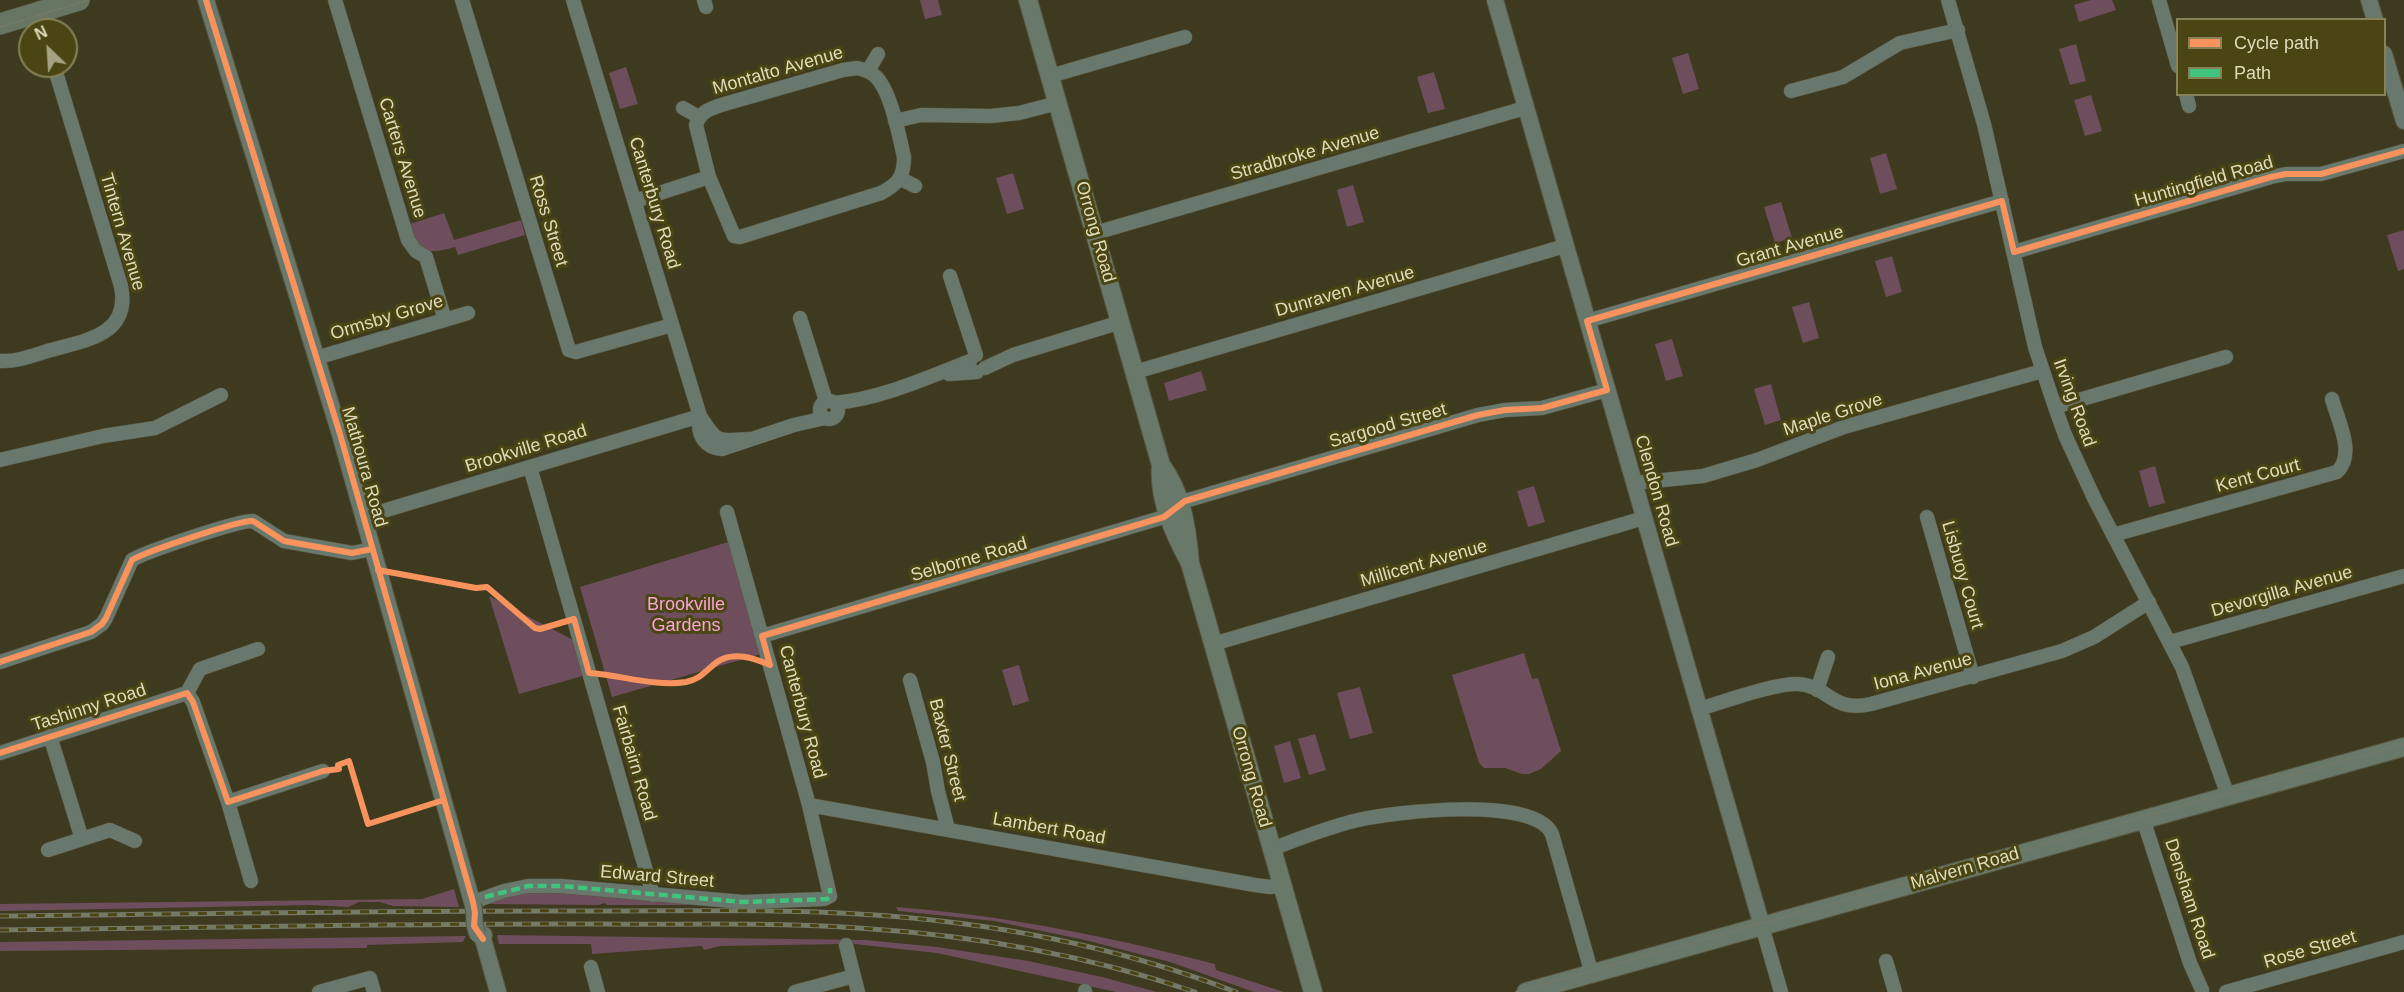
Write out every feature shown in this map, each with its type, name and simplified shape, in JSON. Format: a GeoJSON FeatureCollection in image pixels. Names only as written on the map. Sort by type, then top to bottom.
{"type":"FeatureCollection","features":[{"type":"Feature","properties":{"kind":"main road","name":"Orrong Road"},"geometry":{"type":"LineString","coordinates":[[1028,0],[1161,465],[1174,481],[1175,509],[1188,532],[1190,563],[1313,990]]}},
{"type":"Feature","properties":{"kind":"main road"},"geometry":{"type":"LineString","coordinates":[[0,24],[55,8]]}},
{"type":"Feature","properties":{"kind":"main road","name":"Malvern Road"},"geometry":{"type":"LineString","coordinates":[[1526,992],[2404,747]]}},
{"type":"Feature","properties":{"kind":"street","name":"Mathoura Road"},"geometry":{"type":"LineString","coordinates":[[206,0],[316,358],[474,906],[483,922],[482,936],[498,992]]}},
{"type":"Feature","properties":{"kind":"street","name":"Carters Avenue"},"geometry":{"type":"LineString","coordinates":[[335,0],[408,240],[416,251],[426,257],[445,320]]}},
{"type":"Feature","properties":{"kind":"street","name":"Ross Street"},"geometry":{"type":"LineString","coordinates":[[462,0],[569,351],[576,352],[672,325]]}},
{"type":"Feature","properties":{"kind":"street","name":"Canterbury Road"},"geometry":{"type":"LineString","coordinates":[[573,0],[700,416]]}},
{"type":"Feature","properties":{"kind":"street","name":"Clendon Road"},"geometry":{"type":"LineString","coordinates":[[1495,0],[1781,992]]}},
{"type":"Feature","properties":{"kind":"street","name":"Irving Road"},"geometry":{"type":"LineString","coordinates":[[1948,0],[1984,124],[2042,371],[2078,465],[2170,642],[2192,692],[2228,796]]}},
{"type":"Feature","properties":{"kind":"street"},"geometry":{"type":"LineString","coordinates":[[2159,0],[2176,59]]}},
{"type":"Feature","properties":{"kind":"street"},"geometry":{"type":"LineString","coordinates":[[2369,0],[2374,18]]}},
{"type":"Feature","properties":{"kind":"street"},"geometry":{"type":"LineString","coordinates":[[1791,91],[1843,77],[1900,43],[1914,38],[1958,30]]}},
{"type":"Feature","properties":{"kind":"street"},"geometry":{"type":"LineString","coordinates":[[1050,76],[1185,37]]}},
{"type":"Feature","properties":{"kind":"street","name":"Montalto Avenue"},"geometry":{"type":"LineString","coordinates":[[868,71],[878,54]]}},
{"type":"Feature","properties":{"kind":"street"},"geometry":{"type":"LineString","coordinates":[[2386,58],[2404,121]]}},
{"type":"Feature","properties":{"kind":"street","name":"Montalto Avenue"},"geometry":{"type":"LineString","coordinates":[[734,236],[709,177],[696,125],[699,117],[705,111],[721,105],[843,70],[857,68],[868,71],[883,87],[895,121],[904,157],[901,179]]}},
{"type":"Feature","properties":{"kind":"street","name":"Tintern Avenue"},"geometry":{"type":"LineString","coordinates":[[0,361],[22,359],[101,335],[117,321],[123,304],[121,286],[58,78]]}},
{"type":"Feature","properties":{"kind":"street"},"geometry":{"type":"LineString","coordinates":[[895,121],[921,115],[991,116],[1019,113],[1058,103]]}},
{"type":"Feature","properties":{"kind":"street","name":"Montalto Avenue"},"geometry":{"type":"LineString","coordinates":[[683,108],[699,117]]}},
{"type":"Feature","properties":{"kind":"street","name":"Stradbroke Avenue"},"geometry":{"type":"LineString","coordinates":[[1095,233],[1525,108]]}},
{"type":"Feature","properties":{"kind":"street","name":"Huntingfield Road"},"geometry":{"type":"LineString","coordinates":[[2014,252],[2271,177],[2286,174],[2320,174],[2404,151]]}},
{"type":"Feature","properties":{"kind":"street"},"geometry":{"type":"LineString","coordinates":[[634,201],[709,177]]}},
{"type":"Feature","properties":{"kind":"street"},"geometry":{"type":"LineString","coordinates":[[727,248],[734,236],[740,237],[881,194],[894,187],[901,179],[915,186]]}},
{"type":"Feature","properties":{"kind":"street","name":"Grant Avenue"},"geometry":{"type":"LineString","coordinates":[[1587,321],[2002,201]]}},
{"type":"Feature","properties":{"kind":"street","name":"Dunraven Avenue"},"geometry":{"type":"LineString","coordinates":[[1135,372],[1565,246]]}},
{"type":"Feature","properties":{"kind":"street"},"geometry":{"type":"LineString","coordinates":[[950,276],[978,363]]}},
{"type":"Feature","properties":{"kind":"street","name":"Ormsby Grove"},"geometry":{"type":"LineString","coordinates":[[316,358],[468,313]]}},
{"type":"Feature","properties":{"kind":"street"},"geometry":{"type":"LineString","coordinates":[[800,318],[828,409]]}},
{"type":"Feature","properties":{"kind":"street"},"geometry":{"type":"LineString","coordinates":[[700,416],[711,434],[719,439],[750,439],[794,425],[828,409],[865,397],[1120,322]]}},
{"type":"Feature","properties":{"kind":"street"},"geometry":{"type":"LineString","coordinates":[[2055,407],[2226,357]]}},
{"type":"Feature","properties":{"kind":"street","name":"Maple Grove"},"geometry":{"type":"LineString","coordinates":[[1634,483],[1703,476],[1757,460],[1844,428],[2042,371]]}},
{"type":"Feature","properties":{"kind":"street","name":"Sargood Street"},"geometry":{"type":"LineString","coordinates":[[1175,509],[1185,501],[1478,415],[1505,410],[1542,408],[1607,390]]}},
{"type":"Feature","properties":{"kind":"street"},"geometry":{"type":"LineString","coordinates":[[0,460],[103,436],[154,428],[221,395]]}},
{"type":"Feature","properties":{"kind":"street","name":"Kent Court"},"geometry":{"type":"LineString","coordinates":[[2113,535],[2337,472],[2345,461],[2346,448],[2332,399]]}},
{"type":"Feature","properties":{"kind":"street","name":"Brookville Road"},"geometry":{"type":"LineString","coordinates":[[363,517],[700,416]]}},
{"type":"Feature","properties":{"kind":"street","name":"Fairbairn Road"},"geometry":{"type":"LineString","coordinates":[[530,467],[653,895]]}},
{"type":"Feature","properties":{"kind":"street","name":"Selborne Road"},"geometry":{"type":"LineString","coordinates":[[762,636],[1151,521],[1175,509]]}},
{"type":"Feature","properties":{"kind":"street","name":"Canterbury Road"},"geometry":{"type":"LineString","coordinates":[[727,512],[830,888]]}},
{"type":"Feature","properties":{"kind":"street","name":"Lisbuoy Court"},"geometry":{"type":"LineString","coordinates":[[1927,517],[1973,677]]}},
{"type":"Feature","properties":{"kind":"street","name":"Millicent Avenue"},"geometry":{"type":"LineString","coordinates":[[1213,644],[1644,519]]}},
{"type":"Feature","properties":{"kind":"street"},"geometry":{"type":"LineString","coordinates":[[0,662],[91,632],[102,624],[132,560],[248,521],[253,521],[284,541],[352,553],[372,549]]}},
{"type":"Feature","properties":{"kind":"street","name":"Devorgilla Avenue"},"geometry":{"type":"LineString","coordinates":[[2170,642],[2404,576]]}},
{"type":"Feature","properties":{"kind":"street","name":"Iona Avenue"},"geometry":{"type":"LineString","coordinates":[[1699,709],[1786,685],[1803,685],[1817,690],[1838,703],[1856,707],[1973,677],[2070,648],[2149,602]]}},
{"type":"Feature","properties":{"kind":"street"},"geometry":{"type":"LineString","coordinates":[[251,881],[228,802],[193,702],[187,693],[200,669],[258,649]]}},
{"type":"Feature","properties":{"kind":"street"},"geometry":{"type":"LineString","coordinates":[[1817,690],[1828,657]]}},
{"type":"Feature","properties":{"kind":"street","name":"Baxter Street"},"geometry":{"type":"LineString","coordinates":[[910,680],[933,762],[948,829]]}},
{"type":"Feature","properties":{"kind":"street","name":"Tashinny Road"},"geometry":{"type":"LineString","coordinates":[[0,753],[187,693]]}},
{"type":"Feature","properties":{"kind":"street"},"geometry":{"type":"LineString","coordinates":[[50,736],[82,839]]}},
{"type":"Feature","properties":{"kind":"street"},"geometry":{"type":"LineString","coordinates":[[228,802],[323,771]]}},
{"type":"Feature","properties":{"kind":"street","name":"Lambert Road"},"geometry":{"type":"LineString","coordinates":[[809,805],[1256,885],[1270,887],[1282,885]]}},
{"type":"Feature","properties":{"kind":"street"},"geometry":{"type":"LineString","coordinates":[[1272,849],[1336,826],[1406,812],[1472,810],[1521,815],[1539,820],[1552,834],[1592,974]]}},
{"type":"Feature","properties":{"kind":"street","name":"Densham Road"},"geometry":{"type":"LineString","coordinates":[[2143,819],[2190,963],[2203,991]]}},
{"type":"Feature","properties":{"kind":"street"},"geometry":{"type":"LineString","coordinates":[[48,850],[110,830],[135,841]]}},
{"type":"Feature","properties":{"kind":"street","name":"Edward Street"},"geometry":{"type":"LineString","coordinates":[[474,906],[504,891],[528,886],[561,886],[756,902],[827,899],[831,896],[830,888]]}},
{"type":"Feature","properties":{"kind":"street","name":"Rose Street"},"geometry":{"type":"LineString","coordinates":[[2226,992],[2404,942]]}},
{"type":"Feature","properties":{"kind":"street"},"geometry":{"type":"LineString","coordinates":[[846,945],[858,992]]}},
{"type":"Feature","properties":{"kind":"street"},"geometry":{"type":"LineString","coordinates":[[1886,961],[1895,992]]}},
{"type":"Feature","properties":{"kind":"street"},"geometry":{"type":"LineString","coordinates":[[591,967],[598,992]]}},
{"type":"Feature","properties":{"kind":"street"},"geometry":{"type":"LineString","coordinates":[[795,992],[854,976]]}},
{"type":"Feature","properties":{"kind":"street"},"geometry":{"type":"LineString","coordinates":[[319,992],[370,978],[374,992]]}},
{"type":"Feature","properties":{"kind":"green space"},"geometry":{"type":"Polygon","coordinates":[[[920,0],[938,0],[942,15],[925,19],[920,0]]]}},
{"type":"Feature","properties":{"kind":"green space"},"geometry":{"type":"Polygon","coordinates":[[[2091,0],[2112,0],[2116,10],[2079,22],[2074,5],[2091,0]]]}},
{"type":"Feature","properties":{"kind":"green space"},"geometry":{"type":"Polygon","coordinates":[[[2076,44],[2086,81],[2070,85],[2059,49],[2076,44]]]}},
{"type":"Feature","properties":{"kind":"green space"},"geometry":{"type":"Polygon","coordinates":[[[1688,53],[1699,89],[1683,94],[1672,58],[1688,53]]]}},
{"type":"Feature","properties":{"kind":"green space"},"geometry":{"type":"Polygon","coordinates":[[[626,67],[638,104],[620,109],[609,73],[626,67]]]}},
{"type":"Feature","properties":{"kind":"green space"},"geometry":{"type":"Polygon","coordinates":[[[1434,72],[1445,109],[1428,113],[1417,77],[1434,72]]]}},
{"type":"Feature","properties":{"kind":"green space"},"geometry":{"type":"Polygon","coordinates":[[[2091,95],[2102,131],[2085,136],[2074,100],[2091,95]]]}},
{"type":"Feature","properties":{"kind":"green space"},"geometry":{"type":"Polygon","coordinates":[[[1886,153],[1897,189],[1880,194],[1870,158],[1886,153]]]}},
{"type":"Feature","properties":{"kind":"green space"},"geometry":{"type":"Polygon","coordinates":[[[1013,173],[1024,209],[1007,214],[996,178],[1013,173]]]}},
{"type":"Feature","properties":{"kind":"green space"},"geometry":{"type":"Polygon","coordinates":[[[1353,185],[1364,222],[1347,227],[1337,190],[1353,185]]]}},
{"type":"Feature","properties":{"kind":"green space"},"geometry":{"type":"Polygon","coordinates":[[[1781,202],[1792,238],[1775,243],[1764,207],[1781,202]]]}},
{"type":"Feature","properties":{"kind":"green space"},"geometry":{"type":"Polygon","coordinates":[[[444,213],[454,240],[521,220],[525,235],[458,255],[455,247],[430,251],[420,247],[410,224],[444,213]]]}},
{"type":"Feature","properties":{"kind":"green space"},"geometry":{"type":"Polygon","coordinates":[[[2404,230],[2404,269],[2398,271],[2387,235],[2404,230]]]}},
{"type":"Feature","properties":{"kind":"green space"},"geometry":{"type":"Polygon","coordinates":[[[1892,256],[1902,292],[1886,297],[1875,261],[1892,256]]]}},
{"type":"Feature","properties":{"kind":"green space"},"geometry":{"type":"Polygon","coordinates":[[[1809,302],[1819,338],[1803,343],[1792,307],[1809,302]]]}},
{"type":"Feature","properties":{"kind":"green space"},"geometry":{"type":"Polygon","coordinates":[[[1672,339],[1683,376],[1666,381],[1655,344],[1672,339]]]}},
{"type":"Feature","properties":{"kind":"green space"},"geometry":{"type":"Polygon","coordinates":[[[1201,371],[1207,390],[1169,401],[1164,383],[1201,371]]]}},
{"type":"Feature","properties":{"kind":"green space"},"geometry":{"type":"Polygon","coordinates":[[[1771,384],[1781,420],[1765,425],[1754,389],[1771,384]]]}},
{"type":"Feature","properties":{"kind":"green space"},"geometry":{"type":"Polygon","coordinates":[[[2155,466],[2165,503],[2149,507],[2139,471],[2155,466]]]}},
{"type":"Feature","properties":{"kind":"green space"},"geometry":{"type":"Polygon","coordinates":[[[1534,486],[1545,522],[1528,527],[1517,491],[1534,486]]]}},
{"type":"Feature","properties":{"kind":"green space","name":"Brookville Gardens"},"geometry":{"type":"Polygon","coordinates":[[[728,542],[761,654],[612,697],[580,587],[728,542]]]}},
{"type":"Feature","properties":{"kind":"green space"},"geometry":{"type":"Polygon","coordinates":[[[489,596],[577,642],[586,675],[519,694],[489,596]]]}},
{"type":"Feature","properties":{"kind":"green space"},"geometry":{"type":"Polygon","coordinates":[[[1524,653],[1532,679],[1538,678],[1561,751],[1541,769],[1529,774],[1505,768],[1484,768],[1479,763],[1452,675],[1524,653]]]}},
{"type":"Feature","properties":{"kind":"green space"},"geometry":{"type":"Polygon","coordinates":[[[1019,665],[1029,701],[1013,706],[1002,670],[1019,665]]]}},
{"type":"Feature","properties":{"kind":"green space"},"geometry":{"type":"Polygon","coordinates":[[[1360,687],[1373,733],[1350,739],[1337,693],[1360,687]]]}},
{"type":"Feature","properties":{"kind":"green space"},"geometry":{"type":"Polygon","coordinates":[[[1315,734],[1326,770],[1309,775],[1298,739],[1315,734]]]}},
{"type":"Feature","properties":{"kind":"green space"},"geometry":{"type":"Polygon","coordinates":[[[1290,741],[1301,778],[1284,783],[1274,746],[1290,741]]]}},
{"type":"Feature","properties":{"kind":"green space"},"geometry":{"type":"Polygon","coordinates":[[[454,889],[459,907],[393,906],[380,902],[359,902],[348,907],[311,905],[0,911],[0,904],[422,899],[454,889]]]}},
{"type":"Feature","properties":{"kind":"green space"},"geometry":{"type":"Polygon","coordinates":[[[559,891],[724,907],[607,905],[605,903],[598,905],[489,904],[516,893],[559,891]]]}},
{"type":"Feature","properties":{"kind":"green space"},"geometry":{"type":"Polygon","coordinates":[[[896,907],[1017,921],[1136,945],[1215,964],[1216,970],[1284,992],[1254,992],[1170,962],[1085,940],[994,921],[898,911],[896,907]]]}},
{"type":"Feature","properties":{"kind":"green space"},"geometry":{"type":"Polygon","coordinates":[[[497,935],[866,940],[937,947],[1028,961],[1157,992],[1116,992],[937,953],[854,944],[853,942],[720,946],[704,950],[702,946],[592,954],[591,944],[499,944],[497,935]]]}},
{"type":"Feature","properties":{"kind":"green space"},"geometry":{"type":"Polygon","coordinates":[[[466,936],[463,942],[367,945],[367,948],[0,951],[0,942],[466,936]]]}},
{"type":"Feature","properties":{"kind":"tram line"},"geometry":{"type":"LineString","coordinates":[[0,27],[89,0]]}},
{"type":"Feature","properties":{"kind":"tram line"},"geometry":{"type":"LineString","coordinates":[[1516,992],[2404,744]]}},
{"type":"Feature","properties":{"kind":"railway"},"geometry":{"type":"LineString","coordinates":[[0,916],[526,911],[826,912],[906,917],[1050,938],[1144,961],[1236,992]]}},
{"type":"Feature","properties":{"kind":"railway"},"geometry":{"type":"LineString","coordinates":[[0,930],[453,924],[826,926],[901,931],[1029,949],[1113,967],[1195,992]]}},
{"type":"Feature","properties":{"kind":"marked path"},"geometry":{"type":"LineString","coordinates":[[485,897],[528,886],[561,886],[743,902],[827,899],[830,896],[830,888]]}},
{"type":"Feature","properties":{"kind":"cycle path"},"geometry":{"type":"LineString","coordinates":[[206,0],[340,434],[473,902],[474,926],[483,939]]}},
{"type":"Feature","properties":{"kind":"cycle path"},"geometry":{"type":"LineString","coordinates":[[770,665],[762,636],[1164,517],[1185,501],[1478,415],[1505,410],[1542,408],[1607,390],[1587,321],[2002,201],[2014,252],[2271,177],[2286,174],[2321,174],[2404,151]]}},
{"type":"Feature","properties":{"kind":"cycle path"},"geometry":{"type":"LineString","coordinates":[[0,662],[91,632],[106,618],[132,560],[154,550],[212,531],[253,521],[284,541],[352,553],[372,549]]}},
{"type":"Feature","properties":{"kind":"cycle path"},"geometry":{"type":"LineString","coordinates":[[378,570],[476,588],[487,587],[535,628],[540,629],[574,619],[589,673],[650,682],[674,683],[696,679],[717,662],[730,657],[750,658],[770,665]]}},
{"type":"Feature","properties":{"kind":"cycle path"},"geometry":{"type":"LineString","coordinates":[[0,753],[187,693],[193,702],[228,802],[323,771],[339,769],[338,765],[349,761],[368,824],[444,800]]}}]}
